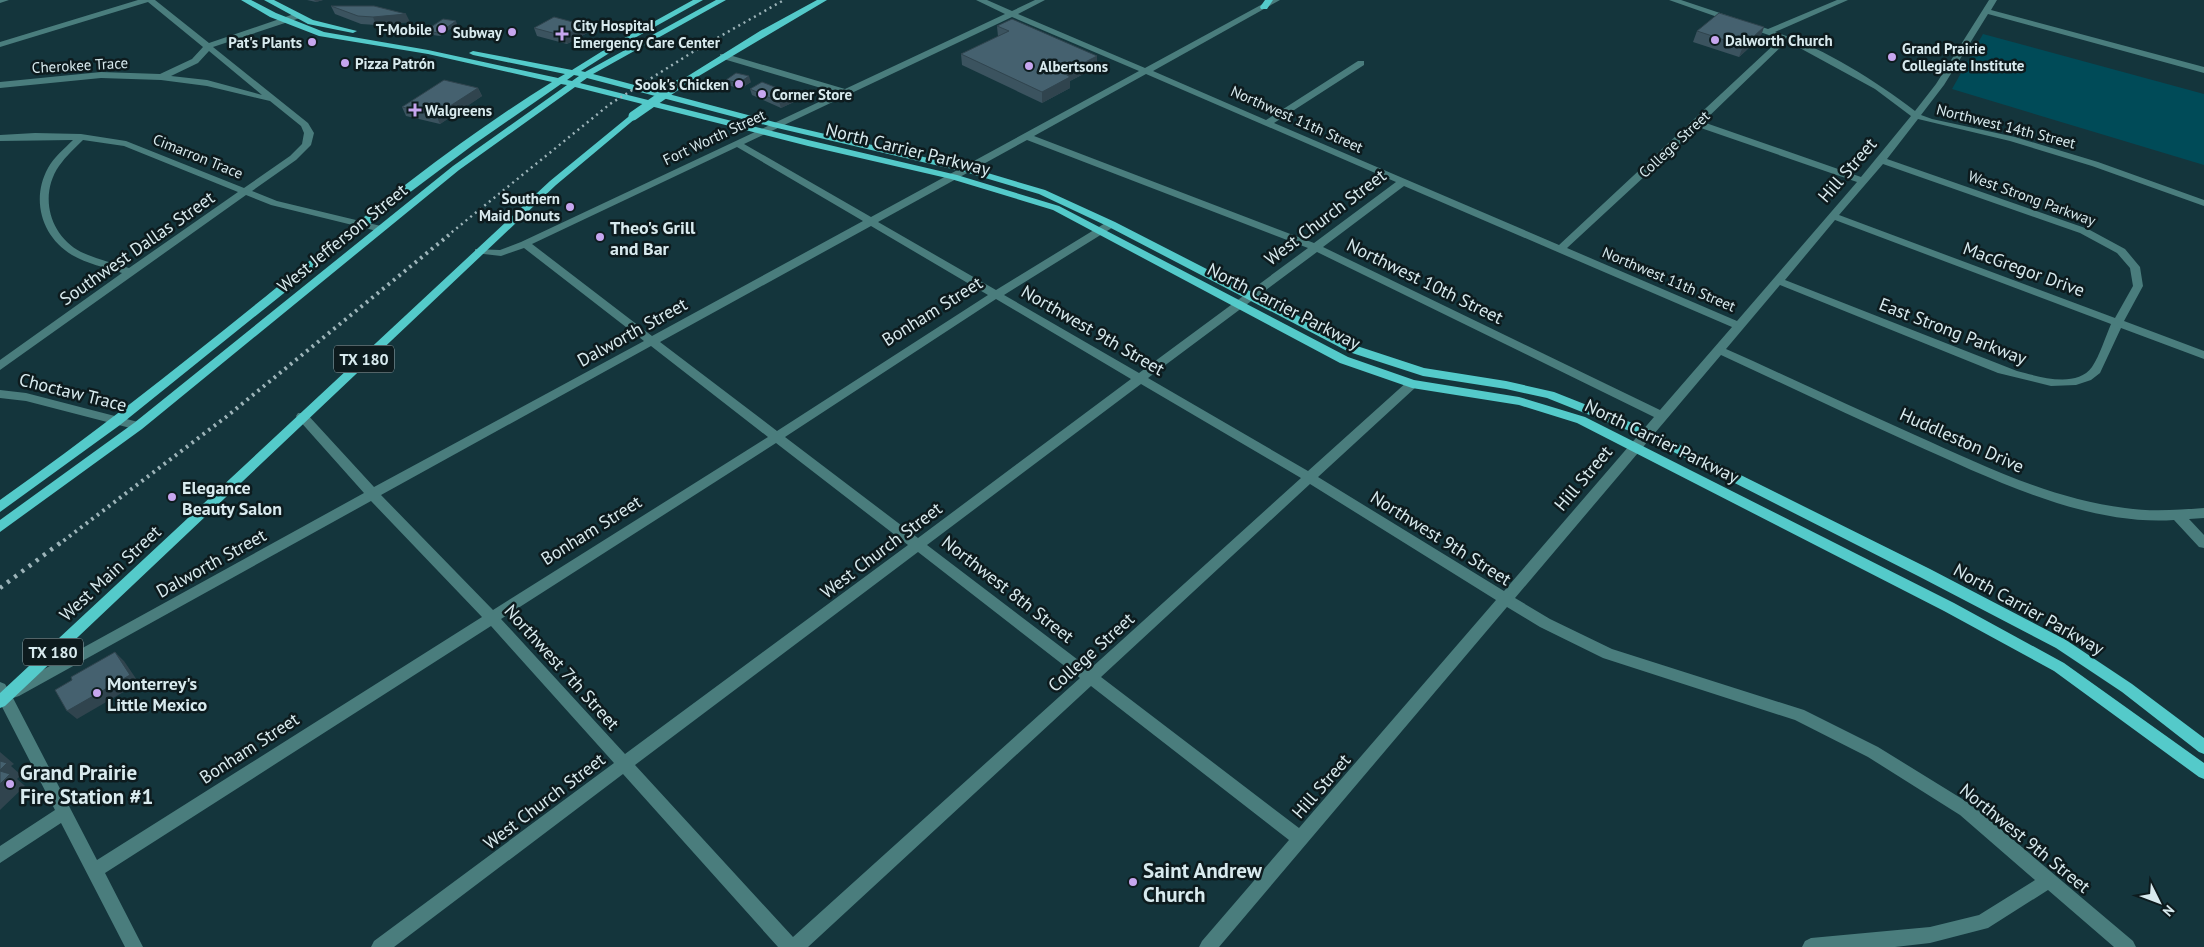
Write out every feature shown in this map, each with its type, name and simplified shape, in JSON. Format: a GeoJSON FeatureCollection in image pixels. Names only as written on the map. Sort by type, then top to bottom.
{"type":"FeatureCollection","features":[{"type":"Feature","properties":{"kind":"main road","name":"North Carrier Parkway"},"geometry":{"type":"LineString","coordinates":[[245,0],[284,20],[322,34],[428,52],[574,84],[761,132],[954,177],[1056,208],[1344,360],[1412,384],[1519,401],[1555,410],[1581,420],[1634,446],[1949,607],[2059,667],[2204,772]]}},
{"type":"Feature","properties":{"kind":"main road","name":"North Carrier Parkway"},"geometry":{"type":"LineString","coordinates":[[268,0],[311,22],[586,75],[776,125],[968,170],[1053,196],[1353,349],[1423,372],[1506,385],[1550,395],[1646,433],[1925,573],[2061,644],[2127,688],[2204,747]]}},
{"type":"Feature","properties":{"kind":"main road","name":"West Jefferson Street"},"geometry":{"type":"LineString","coordinates":[[0,507],[116,421],[362,224],[484,132],[571,72],[660,20],[699,0]]}},
{"type":"Feature","properties":{"kind":"main road","name":"West Jefferson Street"},"geometry":{"type":"LineString","coordinates":[[0,527],[138,426],[456,168],[586,75],[722,0]]}},
{"type":"Feature","properties":{"kind":"main road","name":"West Main Street"},"geometry":{"type":"LineString","coordinates":[[2,695],[553,183],[633,116],[679,84],[723,56],[823,0]]}},
{"type":"Feature","properties":{"kind":"main road"},"geometry":{"type":"LineString","coordinates":[[254,311],[275,315]]}},
{"type":"Feature","properties":{"kind":"main road"},"geometry":{"type":"LineString","coordinates":[[209,347],[230,351]]}},
{"type":"Feature","properties":{"kind":"street"},"geometry":{"type":"LineString","coordinates":[[0,2],[5,0]]}},
{"type":"Feature","properties":{"kind":"street"},"geometry":{"type":"LineString","coordinates":[[0,45],[146,0]]}},
{"type":"Feature","properties":{"kind":"street"},"geometry":{"type":"LineString","coordinates":[[150,0],[276,102]]}},
{"type":"Feature","properties":{"kind":"street","name":"Northwest 11th Street"},"geometry":{"type":"LineString","coordinates":[[980,0],[1148,70],[1739,326]]}},
{"type":"Feature","properties":{"kind":"street","name":"Fort Worth Street"},"geometry":{"type":"LineString","coordinates":[[479,251],[501,253],[525,244],[1041,0]]}},
{"type":"Feature","properties":{"kind":"street","name":"Dalworth Street"},"geometry":{"type":"LineString","coordinates":[[2,695],[652,340],[873,222],[1267,3],[1276,0]]}},
{"type":"Feature","properties":{"kind":"street","name":"Northwest 14th Street"},"geometry":{"type":"LineString","coordinates":[[1673,0],[1770,32],[1808,48],[1878,87],[1917,116],[1929,121],[2012,139],[2086,161],[2204,203]]}},
{"type":"Feature","properties":{"kind":"street"},"geometry":{"type":"LineString","coordinates":[[1770,32],[1776,27],[1844,0]]}},
{"type":"Feature","properties":{"kind":"street","name":"Hill Street"},"geometry":{"type":"LineString","coordinates":[[1208,947],[1504,598],[1634,446],[1663,416],[1881,160],[1940,86],[1993,0]]}},
{"type":"Feature","properties":{"kind":"street"},"geometry":{"type":"LineString","coordinates":[[1987,11],[2204,70]]}},
{"type":"Feature","properties":{"kind":"street","name":"Cherokee Trace"},"geometry":{"type":"LineString","coordinates":[[161,77],[195,61],[208,46],[297,16]]}},
{"type":"Feature","properties":{"kind":"street","name":"College Street"},"geometry":{"type":"LineString","coordinates":[[1560,248],[1697,123],[1786,38]]}},
{"type":"Feature","properties":{"kind":"street"},"geometry":{"type":"LineString","coordinates":[[723,56],[845,92]]}},
{"type":"Feature","properties":{"kind":"street"},"geometry":{"type":"LineString","coordinates":[[1269,122],[1361,63]]}},
{"type":"Feature","properties":{"kind":"street","name":"Cherokee Trace"},"geometry":{"type":"LineString","coordinates":[[0,85],[101,75],[161,77],[207,82],[248,92],[276,102]]}},
{"type":"Feature","properties":{"kind":"street","name":"Southwest Dallas Street"},"geometry":{"type":"LineString","coordinates":[[0,366],[130,272],[294,158],[306,145],[309,133],[305,125],[276,102]]}},
{"type":"Feature","properties":{"kind":"street"},"geometry":{"type":"LineString","coordinates":[[1697,123],[1862,181]]}},
{"type":"Feature","properties":{"kind":"street","name":"Cimarron Trace"},"geometry":{"type":"LineString","coordinates":[[0,138],[35,136],[81,137],[134,147],[274,202],[381,229]]}},
{"type":"Feature","properties":{"kind":"street"},"geometry":{"type":"LineString","coordinates":[[81,137],[53,168],[45,185],[44,218],[62,244],[77,254],[130,272]]}},
{"type":"Feature","properties":{"kind":"street","name":"Northwest 10th Street"},"geometry":{"type":"LineString","coordinates":[[1028,137],[1315,247],[1663,416]]}},
{"type":"Feature","properties":{"kind":"street","name":"Northwest 9th Street"},"geometry":{"type":"LineString","coordinates":[[736,143],[1310,478],[1545,623],[1608,654],[1799,715],[1873,752],[1966,810],[2127,947]]}},
{"type":"Feature","properties":{"kind":"street","name":"West Strong Parkway"},"geometry":{"type":"LineString","coordinates":[[1881,160],[2084,231],[2121,251],[2136,267],[2138,286],[2118,322]]}},
{"type":"Feature","properties":{"kind":"street","name":"West Church Street"},"geometry":{"type":"LineString","coordinates":[[380,947],[1403,182]]}},
{"type":"Feature","properties":{"kind":"street","name":"MacGregor Drive"},"geometry":{"type":"LineString","coordinates":[[1832,216],[2204,355]]}},
{"type":"Feature","properties":{"kind":"street","name":"Bonham Street"},"geometry":{"type":"LineString","coordinates":[[94,871],[996,295],[1111,224]]}},
{"type":"Feature","properties":{"kind":"street","name":"Northwest 8th Street"},"geometry":{"type":"LineString","coordinates":[[525,244],[1300,838]]}},
{"type":"Feature","properties":{"kind":"street","name":"East Strong Parkway"},"geometry":{"type":"LineString","coordinates":[[1778,281],[2002,370],[2034,380],[2060,382],[2080,380],[2092,374],[2096,370],[2118,322]]}},
{"type":"Feature","properties":{"kind":"street","name":"Huddleston Drive"},"geometry":{"type":"LineString","coordinates":[[1719,350],[1960,460],[2048,495],[2110,510],[2137,514],[2179,517],[2204,513]]}},
{"type":"Feature","properties":{"kind":"street"},"geometry":{"type":"LineString","coordinates":[[0,361],[12,357]]}},
{"type":"Feature","properties":{"kind":"street","name":"College Street"},"geometry":{"type":"LineString","coordinates":[[795,947],[1412,384]]}},
{"type":"Feature","properties":{"kind":"street","name":"Choctaw Trace"},"geometry":{"type":"LineString","coordinates":[[0,394],[22,396],[138,426]]}},
{"type":"Feature","properties":{"kind":"street"},"geometry":{"type":"LineString","coordinates":[[0,402],[22,396]]}},
{"type":"Feature","properties":{"kind":"street","name":"Northwest 7th Street"},"geometry":{"type":"LineString","coordinates":[[302,416],[372,494],[491,617],[790,947]]}},
{"type":"Feature","properties":{"kind":"street"},"geometry":{"type":"LineString","coordinates":[[2179,517],[2204,543]]}},
{"type":"Feature","properties":{"kind":"street"},"geometry":{"type":"LineString","coordinates":[[2,695],[134,947]]}},
{"type":"Feature","properties":{"kind":"street"},"geometry":{"type":"LineString","coordinates":[[0,855],[64,813]]}},
{"type":"Feature","properties":{"kind":"street"},"geometry":{"type":"LineString","coordinates":[[1811,947],[1930,935],[1982,922],[2050,880]]}},
{"type":"Feature","properties":{"kind":"shaded area"},"geometry":{"type":"Polygon","coordinates":[[[1983,34],[2204,94],[2204,165],[1952,89],[1983,34]]]}},
{"type":"Feature","properties":{"kind":"building"},"geometry":{"type":"Polygon","coordinates":[[[331,6],[374,6],[406,14],[373,17],[358,16],[331,6]]]}},
{"type":"Feature","properties":{"kind":"building"},"geometry":{"type":"Polygon","coordinates":[[[1719,13],[1764,27],[1743,46],[1697,31],[1719,13]]]}},
{"type":"Feature","properties":{"kind":"building"},"geometry":{"type":"Polygon","coordinates":[[[554,17],[584,25],[564,36],[534,28],[554,17]]]}},
{"type":"Feature","properties":{"kind":"building"},"geometry":{"type":"Polygon","coordinates":[[[443,19],[456,21],[439,33],[425,31],[443,19]]]}},
{"type":"Feature","properties":{"kind":"building","name":"Albertsons"},"geometry":{"type":"Polygon","coordinates":[[[1012,19],[1097,56],[1064,73],[1070,77],[1042,92],[961,54],[1009,31],[997,26],[1012,19]]]}},
{"type":"Feature","properties":{"kind":"building"},"geometry":{"type":"Polygon","coordinates":[[[736,73],[749,76],[739,83],[726,80],[736,73]]]}},
{"type":"Feature","properties":{"kind":"building"},"geometry":{"type":"Polygon","coordinates":[[[444,80],[478,88],[436,115],[402,107],[444,80]]]}},
{"type":"Feature","properties":{"kind":"building"},"geometry":{"type":"Polygon","coordinates":[[[762,82],[795,95],[779,102],[750,89],[762,82]]]}},
{"type":"Feature","properties":{"kind":"building"},"geometry":{"type":"Polygon","coordinates":[[[115,652],[130,675],[67,711],[55,690],[72,680],[71,677],[115,652]]]}},
{"type":"Feature","properties":{"kind":"building"},"geometry":{"type":"Polygon","coordinates":[[[0,761],[7,763],[0,770],[0,761]]]}},
{"type":"Feature","properties":{"kind":"building"},"geometry":{"type":"Polygon","coordinates":[[[0,771],[10,774],[0,784],[0,771]]]}},
{"type":"Feature","properties":{"kind":"railway"},"geometry":{"type":"LineString","coordinates":[[447,236],[610,104],[696,50],[784,0]]}},
{"type":"Feature","properties":{"kind":"railway"},"geometry":{"type":"LineString","coordinates":[[58,545],[226,417],[449,235]]}},
{"type":"Feature","properties":{"kind":"railway"},"geometry":{"type":"LineString","coordinates":[[0,588],[60,543]]}},
{"type":"Feature","properties":{"kind":"place","name":"T-Mobile"},"geometry":{"type":"Point","coordinates":[442,29]}},
{"type":"Feature","properties":{"kind":"place","name":"Subway"},"geometry":{"type":"Point","coordinates":[512,32]}},
{"type":"Feature","properties":{"kind":"place","name":"City Hospital Emergency Care Center"},"geometry":{"type":"Point","coordinates":[562,34]}},
{"type":"Feature","properties":{"kind":"place","name":"Dalworth Church"},"geometry":{"type":"Point","coordinates":[1715,40]}},
{"type":"Feature","properties":{"kind":"place","name":"Pat's Plants"},"geometry":{"type":"Point","coordinates":[312,42]}},
{"type":"Feature","properties":{"kind":"place","name":"Grand Prairie Collegiate Institute"},"geometry":{"type":"Point","coordinates":[1892,57]}},
{"type":"Feature","properties":{"kind":"place","name":"Pizza Patrón"},"geometry":{"type":"Point","coordinates":[345,63]}},
{"type":"Feature","properties":{"kind":"place","name":"Albertsons"},"geometry":{"type":"Point","coordinates":[1029,66]}},
{"type":"Feature","properties":{"kind":"place","name":"Sook's Chicken"},"geometry":{"type":"Point","coordinates":[739,84]}},
{"type":"Feature","properties":{"kind":"place","name":"Corner Store"},"geometry":{"type":"Point","coordinates":[762,94]}},
{"type":"Feature","properties":{"kind":"place","name":"Walgreens"},"geometry":{"type":"Point","coordinates":[415,110]}},
{"type":"Feature","properties":{"kind":"place","name":"Southern Maid Donuts"},"geometry":{"type":"Point","coordinates":[570,207]}},
{"type":"Feature","properties":{"kind":"place","name":"Theo's Grill and Bar"},"geometry":{"type":"Point","coordinates":[600,237]}},
{"type":"Feature","properties":{"kind":"place","name":"Elegance Beauty Salon"},"geometry":{"type":"Point","coordinates":[172,497]}},
{"type":"Feature","properties":{"kind":"place","name":"Monterrey's Little Mexico"},"geometry":{"type":"Point","coordinates":[97,693]}},
{"type":"Feature","properties":{"kind":"place","name":"Grand Prairie Fire Station #1"},"geometry":{"type":"Point","coordinates":[10,784]}},
{"type":"Feature","properties":{"kind":"place","name":"Saint Andrew Church"},"geometry":{"type":"Point","coordinates":[1133,882]}}]}
